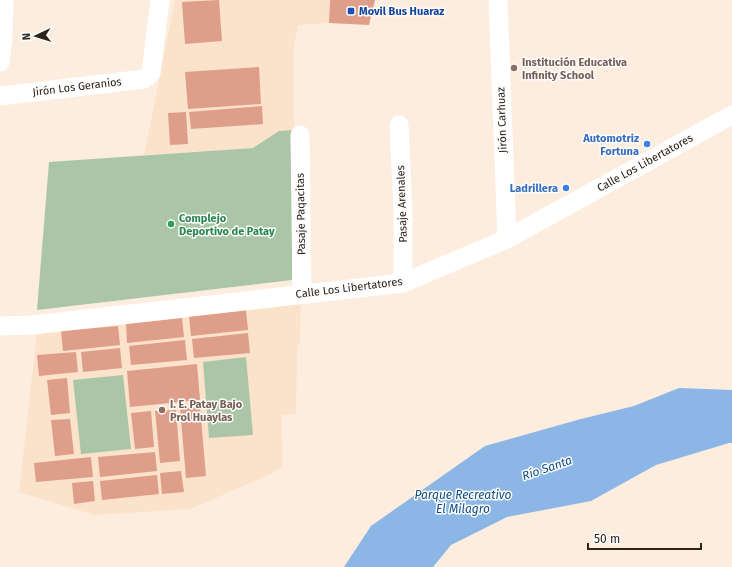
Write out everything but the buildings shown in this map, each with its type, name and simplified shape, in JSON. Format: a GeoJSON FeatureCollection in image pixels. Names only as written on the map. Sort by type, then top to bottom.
{"type":"FeatureCollection","features":[{"type":"Feature","properties":{"kind":"street"},"geometry":{"type":"LineString","coordinates":[[0,62],[3,39],[4,0]]}},
{"type":"Feature","properties":{"kind":"street","name":"Jirón Los Geranios"},"geometry":{"type":"LineString","coordinates":[[0,96],[144,79],[152,72],[160,0]]}},
{"type":"Feature","properties":{"kind":"street","name":"Jirón Carhuaz"},"geometry":{"type":"LineString","coordinates":[[498,0],[507,239]]}},
{"type":"Feature","properties":{"kind":"street","name":"Calle Los Libertatores"},"geometry":{"type":"LineString","coordinates":[[0,326],[33,325],[403,283],[507,239],[732,115]]}},
{"type":"Feature","properties":{"kind":"street","name":"Pasaje Arenales"},"geometry":{"type":"LineString","coordinates":[[399,125],[403,212],[403,283]]}},
{"type":"Feature","properties":{"kind":"street","name":"Pasaje Paqacitas"},"geometry":{"type":"LineString","coordinates":[[300,135],[302,294]]}},
{"type":"Feature","properties":{"kind":"shaded area"},"geometry":{"type":"Polygon","coordinates":[[[175,0],[330,0],[329,23],[298,25],[293,50],[294,130],[279,131],[253,148],[144,155],[175,0]]]}},
{"type":"Feature","properties":{"kind":"shaded area"},"geometry":{"type":"Polygon","coordinates":[[[301,302],[300,344],[297,345],[296,414],[281,415],[283,466],[271,474],[190,509],[95,515],[19,492],[37,333],[301,302]]]}},
{"type":"Feature","properties":{"kind":"green space"},"geometry":{"type":"Polygon","coordinates":[[[294,130],[292,280],[37,310],[49,162],[253,148],[279,131],[294,130]]]}},
{"type":"Feature","properties":{"kind":"green space"},"geometry":{"type":"Polygon","coordinates":[[[246,357],[253,435],[209,438],[203,362],[246,357]]]}},
{"type":"Feature","properties":{"kind":"green space"},"geometry":{"type":"Polygon","coordinates":[[[123,375],[131,449],[81,454],[73,380],[123,375]]]}},
{"type":"Feature","properties":{"kind":"water"},"geometry":{"type":"Polygon","coordinates":[[[679,388],[732,390],[732,443],[656,465],[591,501],[507,517],[451,545],[433,567],[344,567],[371,526],[485,446],[634,406],[679,388]]]}},
{"type":"Feature","properties":{"kind":"place","name":"Movil Bus Huaraz"},"geometry":{"type":"Point","coordinates":[351,11]}},
{"type":"Feature","properties":{"kind":"place","name":"Institución Educativa Infinity School"},"geometry":{"type":"Point","coordinates":[514,68]}},
{"type":"Feature","properties":{"kind":"place","name":"Automotriz Fortuna"},"geometry":{"type":"Point","coordinates":[647,144]}},
{"type":"Feature","properties":{"kind":"place","name":"Ladrillera"},"geometry":{"type":"Point","coordinates":[566,188]}},
{"type":"Feature","properties":{"kind":"place","name":"Complejo Deportivo de Patay"},"geometry":{"type":"Point","coordinates":[171,224]}},
{"type":"Feature","properties":{"kind":"place","name":"I. E. Patay Bajo Prol Huaylas"},"geometry":{"type":"Point","coordinates":[162,410]}},
{"type":"Feature","properties":{"kind":"water label","name":"Río Santa"},"geometry":{"type":"Point","coordinates":[547,468]}},
{"type":"Feature","properties":{"kind":"water label","name":"Parque Recreativo El Milagro"},"geometry":{"type":"Point","coordinates":[463,502]}}]}
